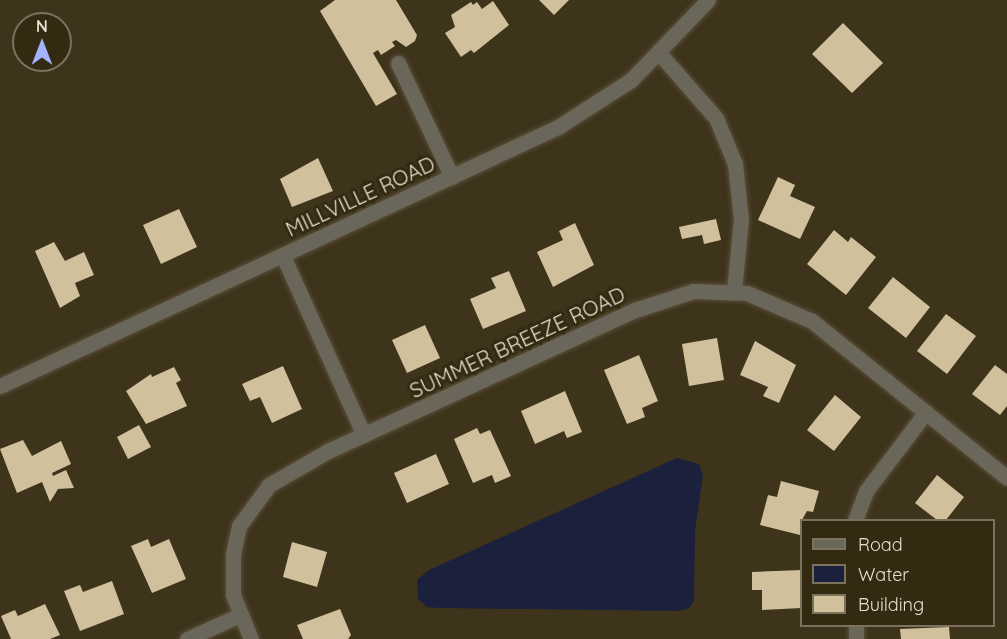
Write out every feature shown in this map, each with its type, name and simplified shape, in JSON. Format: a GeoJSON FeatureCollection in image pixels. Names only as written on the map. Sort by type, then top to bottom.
{"type":"FeatureCollection","features":[{"type":"Feature","properties":{"kind":"street","name":"MILLVILLE ROAD"},"geometry":{"type":"LineString","coordinates":[[0,386],[452,177],[595,106],[659,53],[708,0]]}},
{"type":"Feature","properties":{"kind":"street"},"geometry":{"type":"LineString","coordinates":[[659,53],[716,118],[735,164],[741,219],[734,291]]}},
{"type":"Feature","properties":{"kind":"street"},"geometry":{"type":"LineString","coordinates":[[398,63],[452,177]]}},
{"type":"Feature","properties":{"kind":"street"},"geometry":{"type":"LineString","coordinates":[[283,256],[364,435]]}},
{"type":"Feature","properties":{"kind":"street","name":"SUMMER BREEZE ROAD"},"geometry":{"type":"LineString","coordinates":[[251,639],[233,595],[233,554],[239,526],[252,503],[269,485],[290,471],[364,435],[668,297],[693,291],[734,291],[772,300],[812,321],[1007,478]]}},
{"type":"Feature","properties":{"kind":"street"},"geometry":{"type":"LineString","coordinates":[[855,519],[866,491],[926,412]]}},
{"type":"Feature","properties":{"kind":"street"},"geometry":{"type":"LineString","coordinates":[[187,639],[240,615]]}},
{"type":"Feature","properties":{"kind":"water"},"geometry":{"type":"Polygon","coordinates":[[[677,458],[699,464],[703,475],[695,531],[694,601],[689,608],[680,611],[440,608],[427,607],[418,599],[417,580],[429,570],[677,458]]]}},
{"type":"Feature","properties":{"kind":"building"},"geometry":{"type":"Polygon","coordinates":[[[335,0],[396,0],[417,35],[415,41],[406,47],[396,40],[392,42],[395,46],[381,55],[378,50],[373,53],[397,94],[376,106],[320,11],[335,0]]]}},
{"type":"Feature","properties":{"kind":"building"},"geometry":{"type":"Polygon","coordinates":[[[539,0],[569,0],[554,15],[539,0]]]}},
{"type":"Feature","properties":{"kind":"building"},"geometry":{"type":"Polygon","coordinates":[[[493,1],[509,25],[474,53],[471,50],[461,57],[445,33],[455,27],[451,15],[471,2],[473,5],[477,2],[482,9],[493,1]]]}},
{"type":"Feature","properties":{"kind":"building"},"geometry":{"type":"Polygon","coordinates":[[[843,23],[883,63],[852,93],[812,54],[843,23]]]}},
{"type":"Feature","properties":{"kind":"building"},"geometry":{"type":"Polygon","coordinates":[[[318,158],[333,191],[292,207],[280,179],[318,158]]]}},
{"type":"Feature","properties":{"kind":"building"},"geometry":{"type":"Polygon","coordinates":[[[778,177],[795,185],[790,196],[815,207],[800,239],[758,220],[778,177]]]}},
{"type":"Feature","properties":{"kind":"building"},"geometry":{"type":"Polygon","coordinates":[[[179,209],[197,247],[161,264],[143,225],[179,209]]]}},
{"type":"Feature","properties":{"kind":"building"},"geometry":{"type":"Polygon","coordinates":[[[716,219],[721,240],[704,244],[702,235],[682,239],[679,227],[716,219]]]}},
{"type":"Feature","properties":{"kind":"building"},"geometry":{"type":"Polygon","coordinates":[[[575,223],[594,265],[553,287],[537,252],[563,240],[559,231],[575,223]]]}},
{"type":"Feature","properties":{"kind":"building"},"geometry":{"type":"Polygon","coordinates":[[[834,230],[848,242],[851,237],[876,257],[846,295],[807,264],[834,230]]]}},
{"type":"Feature","properties":{"kind":"building"},"geometry":{"type":"Polygon","coordinates":[[[54,242],[65,261],[84,252],[94,275],[75,283],[80,296],[60,308],[35,251],[54,242]]]}},
{"type":"Feature","properties":{"kind":"building"},"geometry":{"type":"Polygon","coordinates":[[[509,271],[526,311],[483,329],[470,299],[496,288],[491,278],[509,271]]]}},
{"type":"Feature","properties":{"kind":"building"},"geometry":{"type":"Polygon","coordinates":[[[893,277],[930,307],[906,338],[868,308],[893,277]]]}},
{"type":"Feature","properties":{"kind":"building"},"geometry":{"type":"Polygon","coordinates":[[[946,314],[976,336],[947,374],[917,351],[946,314]]]}},
{"type":"Feature","properties":{"kind":"building"},"geometry":{"type":"Polygon","coordinates":[[[425,325],[440,358],[407,373],[392,340],[425,325]]]}},
{"type":"Feature","properties":{"kind":"building"},"geometry":{"type":"Polygon","coordinates":[[[717,338],[724,380],[689,386],[682,344],[717,338]]]}},
{"type":"Feature","properties":{"kind":"building"},"geometry":{"type":"Polygon","coordinates":[[[755,341],[796,365],[779,403],[763,396],[768,387],[740,375],[755,341]]]}},
{"type":"Feature","properties":{"kind":"building"},"geometry":{"type":"Polygon","coordinates":[[[639,355],[658,401],[642,408],[645,417],[627,424],[604,370],[639,355]]]}},
{"type":"Feature","properties":{"kind":"building"},"geometry":{"type":"Polygon","coordinates":[[[995,365],[1007,374],[1007,406],[1000,415],[972,394],[995,365]]]}},
{"type":"Feature","properties":{"kind":"building"},"geometry":{"type":"Polygon","coordinates":[[[283,366],[302,409],[272,423],[260,397],[250,401],[242,384],[283,366]]]}},
{"type":"Feature","properties":{"kind":"building"},"geometry":{"type":"Polygon","coordinates":[[[174,367],[181,380],[176,383],[187,406],[146,424],[126,391],[151,374],[152,377],[174,367]]]}},
{"type":"Feature","properties":{"kind":"building"},"geometry":{"type":"Polygon","coordinates":[[[565,391],[582,432],[567,438],[564,431],[535,444],[521,411],[565,391]]]}},
{"type":"Feature","properties":{"kind":"building"},"geometry":{"type":"Polygon","coordinates":[[[835,395],[861,417],[834,451],[807,430],[835,395]]]}},
{"type":"Feature","properties":{"kind":"building"},"geometry":{"type":"Polygon","coordinates":[[[139,425],[151,447],[128,459],[117,437],[139,425]]]}},
{"type":"Feature","properties":{"kind":"building"},"geometry":{"type":"Polygon","coordinates":[[[477,428],[480,434],[490,430],[511,476],[495,483],[492,475],[473,483],[454,439],[477,428]]]}},
{"type":"Feature","properties":{"kind":"building"},"geometry":{"type":"Polygon","coordinates":[[[23,440],[32,456],[61,441],[71,464],[52,473],[53,476],[66,470],[74,488],[58,489],[50,502],[42,482],[17,493],[0,449],[23,440]]]}},
{"type":"Feature","properties":{"kind":"building"},"geometry":{"type":"Polygon","coordinates":[[[436,454],[449,484],[407,503],[394,473],[436,454]]]}},
{"type":"Feature","properties":{"kind":"building"},"geometry":{"type":"Polygon","coordinates":[[[937,475],[964,497],[947,519],[936,519],[915,503],[937,475]]]}},
{"type":"Feature","properties":{"kind":"building"},"geometry":{"type":"Polygon","coordinates":[[[781,481],[819,491],[813,512],[807,511],[803,519],[800,519],[800,535],[760,525],[768,495],[777,497],[781,481]]]}},
{"type":"Feature","properties":{"kind":"building"},"geometry":{"type":"Polygon","coordinates":[[[148,539],[151,547],[169,539],[186,579],[152,593],[131,546],[148,539]]]}},
{"type":"Feature","properties":{"kind":"building"},"geometry":{"type":"Polygon","coordinates":[[[292,542],[327,552],[317,587],[283,577],[292,542]]]}},
{"type":"Feature","properties":{"kind":"building"},"geometry":{"type":"Polygon","coordinates":[[[800,570],[800,608],[762,610],[762,590],[752,590],[752,572],[800,570]]]}},
{"type":"Feature","properties":{"kind":"building"},"geometry":{"type":"Polygon","coordinates":[[[112,581],[124,614],[80,631],[64,591],[80,585],[83,592],[112,581]]]}},
{"type":"Feature","properties":{"kind":"building"},"geometry":{"type":"Polygon","coordinates":[[[45,604],[60,635],[50,639],[11,639],[1,616],[15,610],[18,616],[45,604]]]}},
{"type":"Feature","properties":{"kind":"building"},"geometry":{"type":"Polygon","coordinates":[[[340,609],[351,635],[348,639],[303,639],[297,625],[340,609]]]}},
{"type":"Feature","properties":{"kind":"building"},"geometry":{"type":"Polygon","coordinates":[[[949,627],[950,639],[901,639],[900,629],[949,627]]]}}]}
